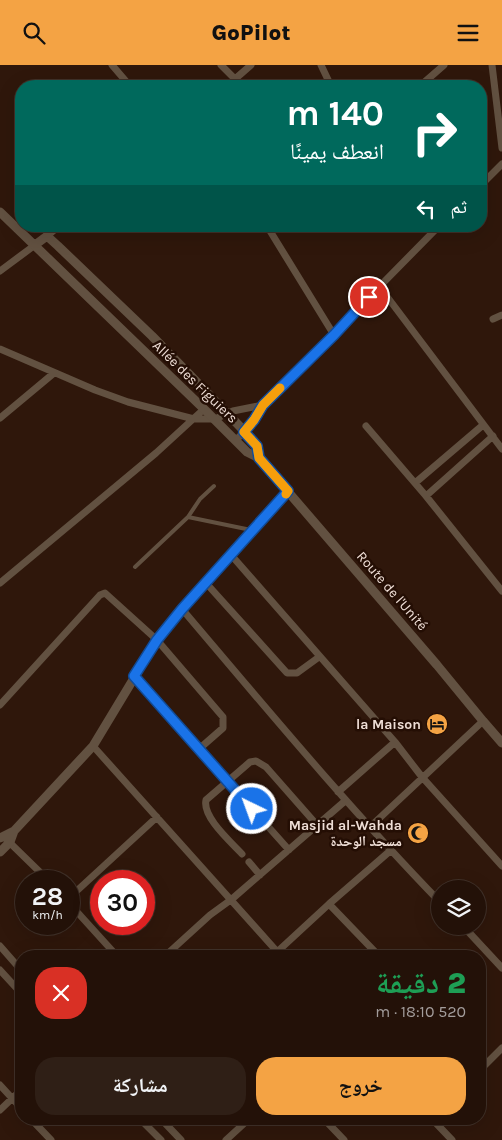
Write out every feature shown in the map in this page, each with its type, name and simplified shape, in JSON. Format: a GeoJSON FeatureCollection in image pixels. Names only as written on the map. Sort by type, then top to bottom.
{"type":"FeatureCollection","features":[{"type":"Feature","properties":{"kind":"street"},"geometry":{"type":"LineString","coordinates":[[112,65],[125,80]]}},
{"type":"Feature","properties":{"kind":"street"},"geometry":{"type":"LineString","coordinates":[[222,65],[235,79],[251,65]]}},
{"type":"Feature","properties":{"kind":"street"},"geometry":{"type":"LineString","coordinates":[[321,65],[328,80]]}},
{"type":"Feature","properties":{"kind":"street"},"geometry":{"type":"LineString","coordinates":[[427,80],[444,65]]}},
{"type":"Feature","properties":{"kind":"street"},"geometry":{"type":"LineString","coordinates":[[492,65],[502,148]]}},
{"type":"Feature","properties":{"kind":"street"},"geometry":{"type":"LineString","coordinates":[[487,179],[502,164]]}},
{"type":"Feature","properties":{"kind":"street","name":"Allée des Figuiers"},"geometry":{"type":"LineString","coordinates":[[0,212],[15,227]]}},
{"type":"Feature","properties":{"kind":"street","name":"Allée des Figuiers"},"geometry":{"type":"LineString","coordinates":[[21,232],[248,453],[259,458]]}},
{"type":"Feature","properties":{"kind":"street"},"geometry":{"type":"LineString","coordinates":[[0,271],[52,232]]}},
{"type":"Feature","properties":{"kind":"street"},"geometry":{"type":"LineString","coordinates":[[271,232],[334,335]]}},
{"type":"Feature","properties":{"kind":"street"},"geometry":{"type":"LineString","coordinates":[[236,440],[254,420],[263,405],[334,335],[379,286],[433,232]]}},
{"type":"Feature","properties":{"kind":"street","name":"Allée des Figuiers"},"geometry":{"type":"LineString","coordinates":[[47,236],[152,336],[226,413],[257,446],[259,458]]}},
{"type":"Feature","properties":{"kind":"street"},"geometry":{"type":"LineString","coordinates":[[379,286],[502,449]]}},
{"type":"Feature","properties":{"kind":"street"},"geometry":{"type":"LineString","coordinates":[[493,319],[502,315]]}},
{"type":"Feature","properties":{"kind":"street"},"geometry":{"type":"LineString","coordinates":[[0,349],[94,391],[194,419],[215,419],[226,413],[263,405]]}},
{"type":"Feature","properties":{"kind":"street"},"geometry":{"type":"LineString","coordinates":[[0,418],[54,373]]}},
{"type":"Feature","properties":{"kind":"street"},"geometry":{"type":"LineString","coordinates":[[0,583],[156,453],[204,409]]}},
{"type":"Feature","properties":{"kind":"street"},"geometry":{"type":"LineString","coordinates":[[366,425],[502,591]]}},
{"type":"Feature","properties":{"kind":"street"},"geometry":{"type":"LineString","coordinates":[[415,483],[483,425]]}},
{"type":"Feature","properties":{"kind":"street"},"geometry":{"type":"LineString","coordinates":[[426,496],[493,436]]}},
{"type":"Feature","properties":{"kind":"street","name":"Route de l'Unité"},"geometry":{"type":"LineString","coordinates":[[259,458],[502,743]]}},
{"type":"Feature","properties":{"kind":"street"},"geometry":{"type":"LineString","coordinates":[[0,852],[10,843],[14,831],[93,746],[157,640],[182,609],[232,556],[288,491]]}},
{"type":"Feature","properties":{"kind":"street"},"geometry":{"type":"LineString","coordinates":[[232,556],[395,742],[422,777],[502,865]]}},
{"type":"Feature","properties":{"kind":"street"},"geometry":{"type":"LineString","coordinates":[[206,583],[287,673],[297,673],[319,657]]}},
{"type":"Feature","properties":{"kind":"street"},"geometry":{"type":"LineString","coordinates":[[0,705],[102,593],[105,593],[157,640],[223,717],[223,728],[199,749]]}},
{"type":"Feature","properties":{"kind":"street"},"geometry":{"type":"LineString","coordinates":[[182,609],[345,801],[431,893]]}},
{"type":"Feature","properties":{"kind":"street"},"geometry":{"type":"LineString","coordinates":[[134,676],[289,850]]}},
{"type":"Feature","properties":{"kind":"street"},"geometry":{"type":"LineString","coordinates":[[370,827],[483,721]]}},
{"type":"Feature","properties":{"kind":"street"},"geometry":{"type":"LineString","coordinates":[[338,792],[395,742]]}},
{"type":"Feature","properties":{"kind":"street"},"geometry":{"type":"LineString","coordinates":[[93,746],[232,899],[276,950]]}},
{"type":"Feature","properties":{"kind":"street"},"geometry":{"type":"LineString","coordinates":[[242,854],[208,817],[205,805],[206,800],[250,762],[261,763],[317,825]]}},
{"type":"Feature","properties":{"kind":"street"},"geometry":{"type":"LineString","coordinates":[[173,950],[210,915],[232,899],[345,801]]}},
{"type":"Feature","properties":{"kind":"street"},"geometry":{"type":"LineString","coordinates":[[80,888],[157,817]]}},
{"type":"Feature","properties":{"kind":"street"},"geometry":{"type":"LineString","coordinates":[[1,836],[14,831]]}},
{"type":"Feature","properties":{"kind":"street"},"geometry":{"type":"LineString","coordinates":[[1,836],[38,870]]}},
{"type":"Feature","properties":{"kind":"street"},"geometry":{"type":"LineString","coordinates":[[283,950],[329,903],[390,851]]}},
{"type":"Feature","properties":{"kind":"street"},"geometry":{"type":"LineString","coordinates":[[249,862],[260,875]]}},
{"type":"Feature","properties":{"kind":"street"},"geometry":{"type":"LineString","coordinates":[[329,903],[373,950]]}},
{"type":"Feature","properties":{"kind":"street"},"geometry":{"type":"LineString","coordinates":[[80,915],[112,950]]}},
{"type":"Feature","properties":{"kind":"street"},"geometry":{"type":"LineString","coordinates":[[471,935],[485,950]]}},
{"type":"Feature","properties":{"kind":"street"},"geometry":{"type":"LineString","coordinates":[[0,946],[15,963]]}},
{"type":"Feature","properties":{"kind":"street"},"geometry":{"type":"LineString","coordinates":[[486,951],[502,968]]}},
{"type":"Feature","properties":{"kind":"street"},"geometry":{"type":"LineString","coordinates":[[0,970],[15,986]]}},
{"type":"Feature","properties":{"kind":"street"},"geometry":{"type":"LineString","coordinates":[[486,1062],[502,1048]]}},
{"type":"Feature","properties":{"kind":"street"},"geometry":{"type":"LineString","coordinates":[[0,1085],[15,1101]]}},
{"type":"Feature","properties":{"kind":"street"},"geometry":{"type":"LineString","coordinates":[[0,1110],[15,1095]]}},
{"type":"Feature","properties":{"kind":"street"},"geometry":{"type":"LineString","coordinates":[[37,1125],[51,1140]]}},
{"type":"Feature","properties":{"kind":"street"},"geometry":{"type":"LineString","coordinates":[[146,1125],[161,1140]]}},
{"type":"Feature","properties":{"kind":"street"},"geometry":{"type":"LineString","coordinates":[[167,1125],[181,1140]]}},
{"type":"Feature","properties":{"kind":"street"},"geometry":{"type":"LineString","coordinates":[[226,1140],[242,1125]]}},
{"type":"Feature","properties":{"kind":"street"},"geometry":{"type":"LineString","coordinates":[[330,1125],[344,1140]]}},
{"type":"Feature","properties":{"kind":"street"},"geometry":{"type":"LineString","coordinates":[[438,1125],[452,1140]]}},
{"type":"Feature","properties":{"kind":"lane"},"geometry":{"type":"LineString","coordinates":[[135,567],[188,517],[200,499],[214,485]]}},
{"type":"Feature","properties":{"kind":"lane"},"geometry":{"type":"LineString","coordinates":[[188,517],[254,531]]}},
{"type":"Feature","properties":{"kind":"slow traffic"},"geometry":{"type":"LineString","coordinates":[[280,388],[263,405],[244,432],[257,446],[259,458],[288,491],[286,494]]}},
{"type":"Feature","properties":{"kind":"place","name":"la Maison"},"geometry":{"type":"Point","coordinates":[437,724]}},
{"type":"Feature","properties":{"kind":"place","name":"Masjid al-Wahda مسجد الوحدة"},"geometry":{"type":"Point","coordinates":[418,833]}},
{"type":"Feature","properties":{"kind":"route"},"geometry":{"type":"LineString","coordinates":[[252,809],[134,676],[157,640],[182,609],[232,556],[288,491],[259,458],[257,446],[244,432],[263,405],[334,335],[369,297]]}}]}
